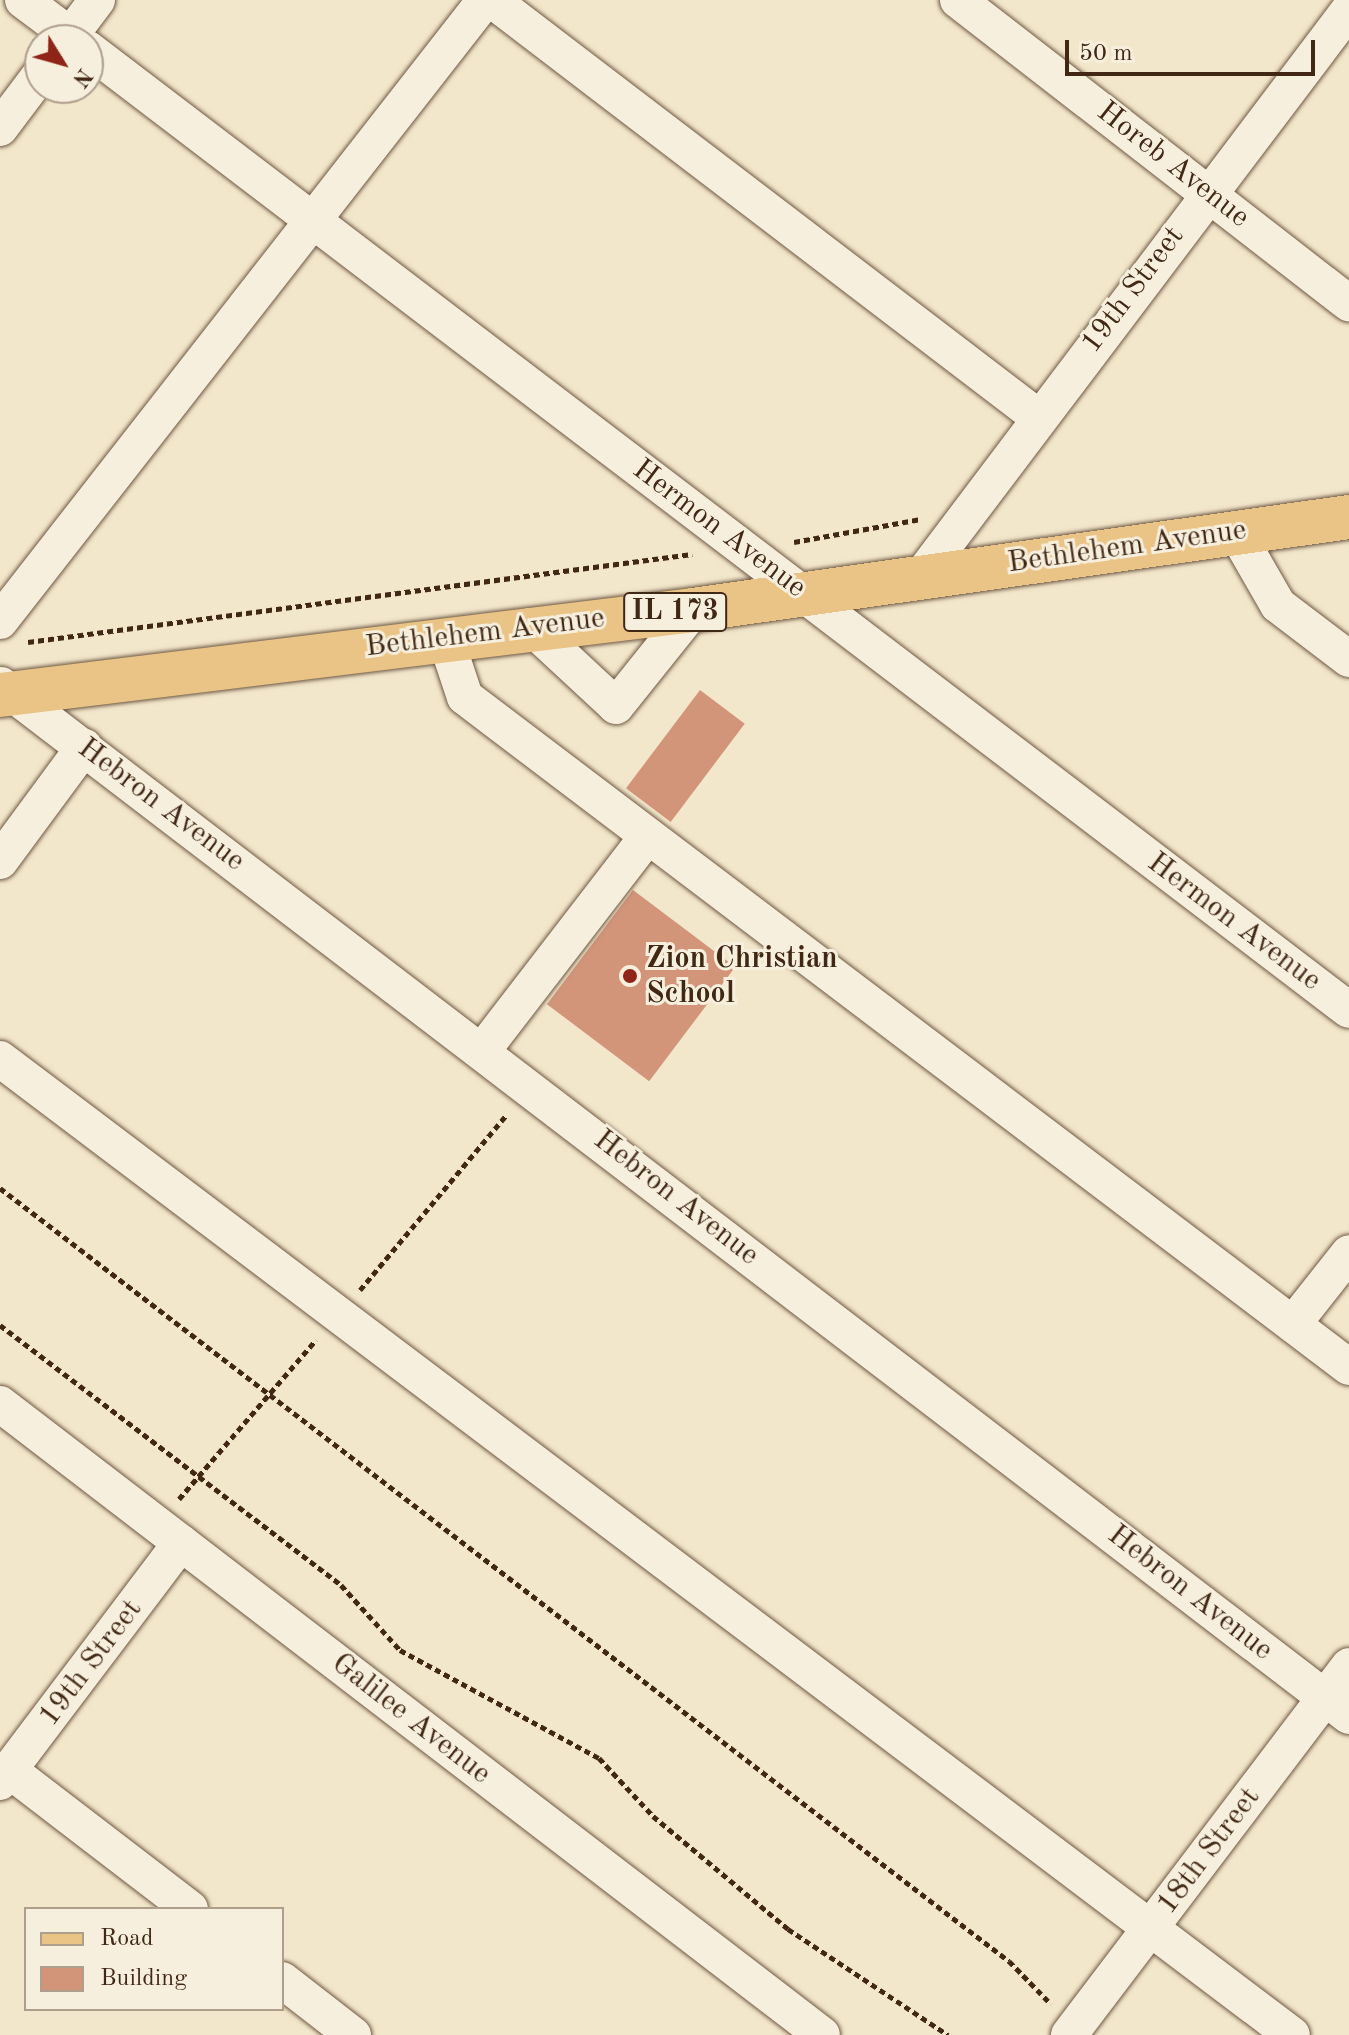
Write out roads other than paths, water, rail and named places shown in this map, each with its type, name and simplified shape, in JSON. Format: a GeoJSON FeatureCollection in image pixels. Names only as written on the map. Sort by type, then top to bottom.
{"type":"FeatureCollection","features":[{"type":"Feature","properties":{"kind":"main road","name":"Bethlehem Avenue"},"geometry":{"type":"LineString","coordinates":[[5,691],[530,626],[693,610],[799,591],[1349,517]]}},
{"type":"Feature","properties":{"kind":"street","name":"Hermon Avenue"},"geometry":{"type":"LineString","coordinates":[[23,0],[53,24]]}},
{"type":"Feature","properties":{"kind":"street"},"geometry":{"type":"LineString","coordinates":[[84,24],[97,0]]}},
{"type":"Feature","properties":{"kind":"street"},"geometry":{"type":"LineString","coordinates":[[8,633],[314,219],[485,0]]}},
{"type":"Feature","properties":{"kind":"street"},"geometry":{"type":"LineString","coordinates":[[492,0],[1038,417]]}},
{"type":"Feature","properties":{"kind":"street","name":"Horeb Avenue"},"geometry":{"type":"LineString","coordinates":[[958,0],[1349,303]]}},
{"type":"Feature","properties":{"kind":"street","name":"19th Street"},"geometry":{"type":"LineString","coordinates":[[922,575],[1207,191],[1349,10]]}},
{"type":"Feature","properties":{"kind":"street","name":"Hermon Avenue"},"geometry":{"type":"LineString","coordinates":[[104,63],[314,219],[1349,1010]]}},
{"type":"Feature","properties":{"kind":"street"},"geometry":{"type":"LineString","coordinates":[[0,128],[24,96]]}},
{"type":"Feature","properties":{"kind":"street"},"geometry":{"type":"LineString","coordinates":[[1236,532],[1278,605],[1349,659]]}},
{"type":"Feature","properties":{"kind":"street"},"geometry":{"type":"LineString","coordinates":[[530,626],[616,706],[693,610]]}},
{"type":"Feature","properties":{"kind":"street"},"geometry":{"type":"LineString","coordinates":[[445,637],[465,697],[1293,1324],[1345,1355]]}},
{"type":"Feature","properties":{"kind":"street","name":"Hebron Avenue"},"geometry":{"type":"LineString","coordinates":[[5,691],[84,747],[483,1050],[1337,1707]]}},
{"type":"Feature","properties":{"kind":"street"},"geometry":{"type":"LineString","coordinates":[[0,861],[84,747]]}},
{"type":"Feature","properties":{"kind":"street"},"geometry":{"type":"LineString","coordinates":[[483,1050],[648,836]]}},
{"type":"Feature","properties":{"kind":"street"},"geometry":{"type":"LineString","coordinates":[[0,1059],[1152,1926],[1292,2035]]}},
{"type":"Feature","properties":{"kind":"street"},"geometry":{"type":"LineString","coordinates":[[1293,1324],[1349,1253]]}},
{"type":"Feature","properties":{"kind":"street","name":"Galilee Avenue"},"geometry":{"type":"LineString","coordinates":[[0,1404],[822,2035]]}},
{"type":"Feature","properties":{"kind":"street","name":"19th Street"},"geometry":{"type":"LineString","coordinates":[[5,1776],[181,1543]]}},
{"type":"Feature","properties":{"kind":"street","name":"18th Street"},"geometry":{"type":"LineString","coordinates":[[1063,2022],[1152,1926],[1337,1707],[1349,1666]]}},
{"type":"Feature","properties":{"kind":"street"},"geometry":{"type":"LineString","coordinates":[[5,1776],[187,1907]]}},
{"type":"Feature","properties":{"kind":"street"},"geometry":{"type":"LineString","coordinates":[[284,1982],[353,2035]]}},
{"type":"Feature","properties":{"kind":"place","name":"Zion Christian School"},"geometry":{"type":"Point","coordinates":[630,976]}}]}
